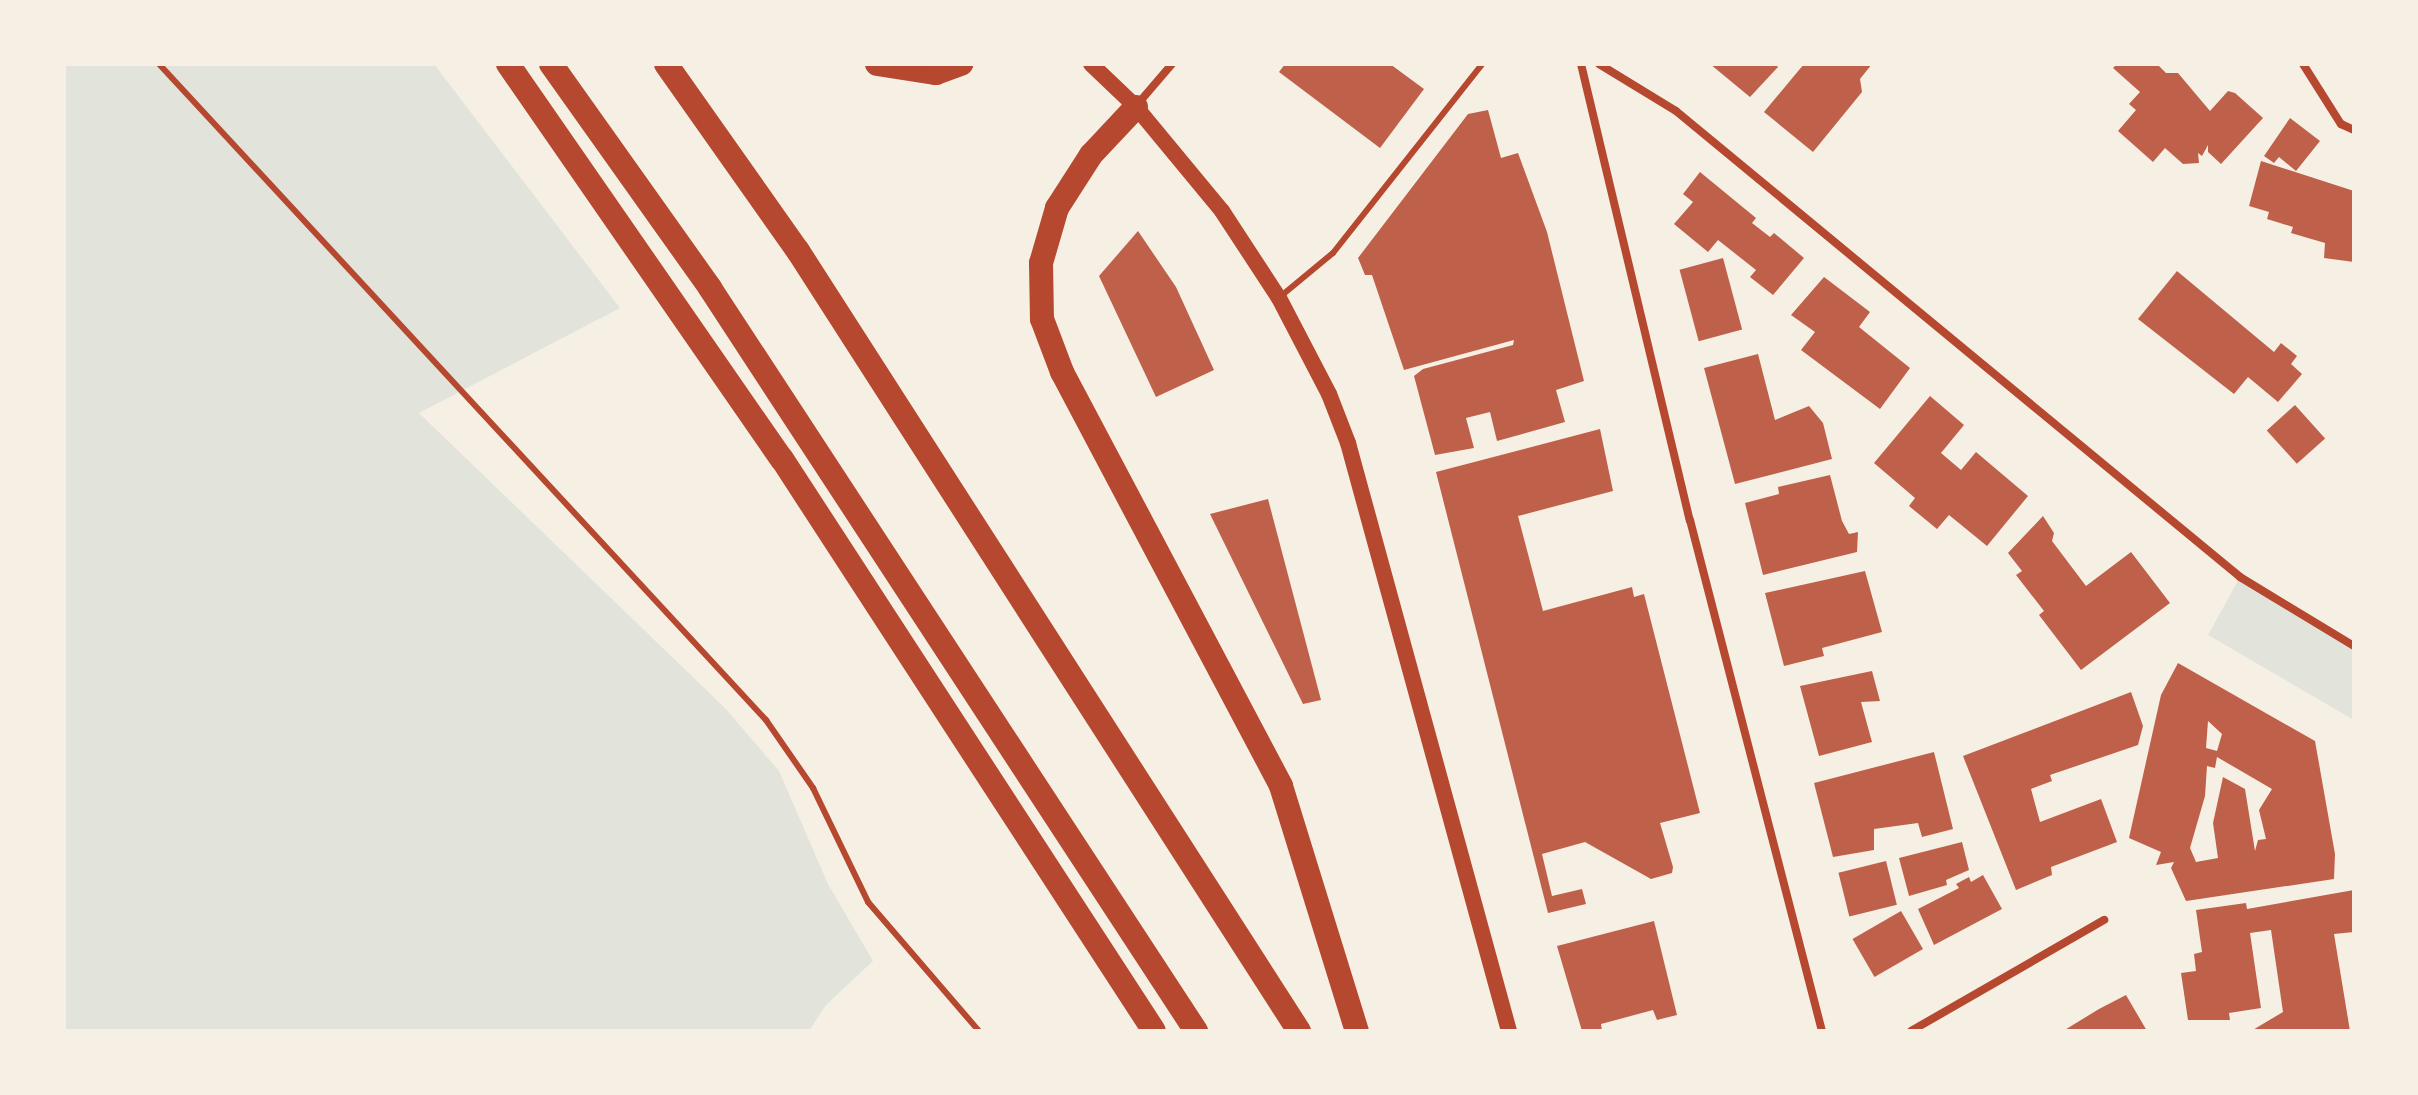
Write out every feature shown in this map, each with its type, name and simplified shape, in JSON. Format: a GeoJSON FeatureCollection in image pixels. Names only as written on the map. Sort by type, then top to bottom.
{"type":"FeatureCollection","features":[{"type":"Feature","properties":{"kind":"highway"},"geometry":{"type":"LineString","coordinates":[[508,64],[765,434],[1154,1031]]}},
{"type":"Feature","properties":{"kind":"highway"},"geometry":{"type":"LineString","coordinates":[[551,64],[710,288],[1196,1031]]}},
{"type":"Feature","properties":{"kind":"highway"},"geometry":{"type":"LineString","coordinates":[[666,64],[824,291],[1299,1031]]}},
{"type":"Feature","properties":{"kind":"highway"},"geometry":{"type":"LineString","coordinates":[[877,64],[936,73],[961,64]]}},
{"type":"Feature","properties":{"kind":"highway"},"geometry":{"type":"LineString","coordinates":[[1136,107],[1091,155],[1057,208],[1041,263],[1042,319],[1062,372],[1281,786],[1357,1031]]}},
{"type":"Feature","properties":{"kind":"main road"},"geometry":{"type":"LineString","coordinates":[[1091,64],[1136,107],[1222,211],[1279,298],[1348,443],[1509,1031]]}},
{"type":"Feature","properties":{"kind":"street"},"geometry":{"type":"LineString","coordinates":[[1136,107],[1172,64]]}},
{"type":"Feature","properties":{"kind":"street"},"geometry":{"type":"LineString","coordinates":[[1581,64],[1694,535],[1822,1031]]}},
{"type":"Feature","properties":{"kind":"street"},"geometry":{"type":"LineString","coordinates":[[1599,64],[1676,111],[2240,577],[2354,646]]}},
{"type":"Feature","properties":{"kind":"street"},"geometry":{"type":"LineString","coordinates":[[2303,64],[2341,124],[2354,130]]}},
{"type":"Feature","properties":{"kind":"street"},"geometry":{"type":"LineString","coordinates":[[1911,1031],[2104,920]]}},
{"type":"Feature","properties":{"kind":"lane"},"geometry":{"type":"LineString","coordinates":[[159,64],[766,720],[813,788],[868,902],[979,1031]]}},
{"type":"Feature","properties":{"kind":"lane"},"geometry":{"type":"LineString","coordinates":[[1279,298],[1333,253],[1482,64]]}},
{"type":"Feature","properties":{"kind":"shaded area"},"geometry":{"type":"Polygon","coordinates":[[[64,64],[434,64],[620,308],[419,413],[725,708],[779,771],[828,884],[873,961],[826,1005],[809,1031],[64,1031],[64,64]]]}},
{"type":"Feature","properties":{"kind":"shaded area"},"geometry":{"type":"Polygon","coordinates":[[[2240,577],[2354,646],[2354,720],[2208,635],[2240,577]]]}},
{"type":"Feature","properties":{"kind":"building"},"geometry":{"type":"Polygon","coordinates":[[[1285,64],[1390,64],[1424,89],[1380,148],[1279,72],[1285,64]]]}},
{"type":"Feature","properties":{"kind":"building"},"geometry":{"type":"Polygon","coordinates":[[[1710,64],[1775,64],[1778,67],[1750,97],[1710,64]]]}},
{"type":"Feature","properties":{"kind":"building"},"geometry":{"type":"Polygon","coordinates":[[[1804,64],[1872,64],[1860,79],[1862,92],[1813,152],[1764,112],[1804,64]]]}},
{"type":"Feature","properties":{"kind":"building"},"geometry":{"type":"Polygon","coordinates":[[[2117,64],[2157,64],[2166,73],[2178,73],[2210,111],[2228,91],[2235,93],[2263,118],[2221,164],[2208,152],[2208,145],[2202,156],[2198,153],[2199,163],[2183,164],[2165,148],[2153,162],[2118,131],[2136,110],[2129,104],[2140,92],[2113,68],[2117,64]]]}},
{"type":"Feature","properties":{"kind":"building"},"geometry":{"type":"Polygon","coordinates":[[[1488,110],[1501,158],[1518,153],[1547,232],[1584,381],[1556,390],[1565,422],[1497,441],[1490,412],[1466,418],[1474,448],[1435,455],[1414,376],[1423,369],[1513,345],[1514,340],[1404,370],[1372,275],[1365,275],[1358,258],[1468,114],[1488,110]]]}},
{"type":"Feature","properties":{"kind":"building"},"geometry":{"type":"Polygon","coordinates":[[[2290,118],[2320,141],[2296,171],[2279,157],[2274,163],[2264,156],[2290,118]]]}},
{"type":"Feature","properties":{"kind":"building"},"geometry":{"type":"Polygon","coordinates":[[[2261,161],[2354,191],[2354,262],[2324,258],[2325,243],[2291,233],[2293,227],[2267,219],[2269,212],[2249,206],[2261,161]]]}},
{"type":"Feature","properties":{"kind":"building"},"geometry":{"type":"Polygon","coordinates":[[[1700,172],[1756,218],[1752,223],[1770,237],[1774,233],[1804,258],[1773,295],[1750,277],[1756,270],[1718,240],[1708,252],[1674,224],[1693,202],[1683,194],[1700,172]]]}},
{"type":"Feature","properties":{"kind":"building"},"geometry":{"type":"Polygon","coordinates":[[[1138,231],[1176,287],[1214,370],[1156,397],[1099,276],[1138,231]]]}},
{"type":"Feature","properties":{"kind":"building"},"geometry":{"type":"Polygon","coordinates":[[[1723,258],[1742,329],[1699,341],[1680,270],[1723,258]]]}},
{"type":"Feature","properties":{"kind":"building"},"geometry":{"type":"Polygon","coordinates":[[[2177,271],[2274,352],[2281,343],[2297,356],[2291,364],[2302,374],[2278,402],[2248,377],[2234,394],[2138,319],[2177,271]]]}},
{"type":"Feature","properties":{"kind":"building"},"geometry":{"type":"Polygon","coordinates":[[[1824,277],[1870,312],[1859,327],[1910,368],[1880,409],[1801,350],[1815,332],[1791,315],[1824,277]]]}},
{"type":"Feature","properties":{"kind":"building"},"geometry":{"type":"Polygon","coordinates":[[[1758,354],[1775,420],[1809,406],[1823,423],[1832,459],[1735,484],[1704,368],[1758,354]]]}},
{"type":"Feature","properties":{"kind":"building"},"geometry":{"type":"Polygon","coordinates":[[[1930,396],[1964,425],[1941,453],[1961,470],[1976,452],[2028,496],[1987,546],[1949,515],[1937,529],[1909,506],[1915,498],[1874,463],[1930,396]]]}},
{"type":"Feature","properties":{"kind":"building"},"geometry":{"type":"Polygon","coordinates":[[[2295,405],[2325,438],[2297,464],[2267,430],[2295,405]]]}},
{"type":"Feature","properties":{"kind":"building"},"geometry":{"type":"Polygon","coordinates":[[[1600,429],[1613,491],[1518,516],[1543,611],[1632,587],[1634,597],[1644,594],[1700,813],[1660,823],[1673,867],[1672,873],[1651,879],[1585,842],[1542,854],[1552,896],[1582,889],[1586,904],[1548,913],[1436,472],[1600,429]]]}},
{"type":"Feature","properties":{"kind":"building"},"geometry":{"type":"Polygon","coordinates":[[[1830,475],[1842,521],[1849,534],[1858,532],[1857,552],[1763,575],[1745,503],[1779,494],[1778,487],[1830,475]]]}},
{"type":"Feature","properties":{"kind":"building"},"geometry":{"type":"Polygon","coordinates":[[[1268,499],[1321,700],[1303,704],[1210,514],[1268,499]]]}},
{"type":"Feature","properties":{"kind":"building"},"geometry":{"type":"Polygon","coordinates":[[[2043,516],[2054,533],[2052,541],[2086,586],[2131,552],[2170,603],[2081,670],[2039,615],[2044,611],[2016,575],[2022,571],[2008,553],[2043,516]]]}},
{"type":"Feature","properties":{"kind":"building"},"geometry":{"type":"Polygon","coordinates":[[[1865,571],[1882,632],[1822,648],[1824,656],[1784,666],[1765,593],[1865,571]]]}},
{"type":"Feature","properties":{"kind":"building"},"geometry":{"type":"Polygon","coordinates":[[[2178,663],[2315,741],[2335,854],[2334,879],[2186,901],[2171,868],[2174,862],[2156,865],[2161,852],[2129,838],[2161,695],[2178,663]],[[2208,721],[2206,748],[2217,751],[2222,734],[2208,721]],[[2217,757],[2215,768],[2207,766],[2205,796],[2190,848],[2196,862],[2218,858],[2213,823],[2223,777],[2245,789],[2255,851],[2258,840],[2266,839],[2259,810],[2272,789],[2217,757]]]}},
{"type":"Feature","properties":{"kind":"building"},"geometry":{"type":"Polygon","coordinates":[[[1872,671],[1880,701],[1861,702],[1872,742],[1819,756],[1800,686],[1872,671]]]}},
{"type":"Feature","properties":{"kind":"building"},"geometry":{"type":"Polygon","coordinates":[[[2131,692],[2143,726],[2138,745],[2050,775],[2052,781],[2031,789],[2040,822],[2101,799],[2117,842],[2051,867],[2052,875],[2016,890],[1963,756],[2131,692]]]}},
{"type":"Feature","properties":{"kind":"building"},"geometry":{"type":"Polygon","coordinates":[[[1934,752],[1953,829],[1922,837],[1918,823],[1874,829],[1874,850],[1833,857],[1814,783],[1934,752]]]}},
{"type":"Feature","properties":{"kind":"building"},"geometry":{"type":"Polygon","coordinates":[[[1962,842],[1969,870],[1946,880],[1947,885],[1909,896],[1899,858],[1962,842]]]}},
{"type":"Feature","properties":{"kind":"building"},"geometry":{"type":"Polygon","coordinates":[[[1886,861],[1897,905],[1849,917],[1838,873],[1886,861]]]}},
{"type":"Feature","properties":{"kind":"building"},"geometry":{"type":"Polygon","coordinates":[[[1983,875],[2002,909],[1934,945],[1918,909],[1959,888],[1956,884],[1969,877],[1971,882],[1983,875]]]}},
{"type":"Feature","properties":{"kind":"building"},"geometry":{"type":"Polygon","coordinates":[[[2354,890],[2354,932],[2334,934],[2350,1031],[2251,1031],[2283,1012],[2271,930],[2250,933],[2261,1008],[2229,1013],[2230,1020],[2188,1020],[2181,973],[2196,971],[2194,954],[2202,952],[2196,910],[2246,903],[2247,909],[2354,890]]]}},
{"type":"Feature","properties":{"kind":"building"},"geometry":{"type":"Polygon","coordinates":[[[1901,911],[1923,949],[1875,977],[1853,939],[1901,911]]]}},
{"type":"Feature","properties":{"kind":"building"},"geometry":{"type":"Polygon","coordinates":[[[1654,921],[1677,1015],[1657,1020],[1653,1010],[1601,1024],[1602,1031],[1582,1031],[1557,946],[1654,921]]]}},
{"type":"Feature","properties":{"kind":"building"},"geometry":{"type":"Polygon","coordinates":[[[2126,995],[2147,1031],[2063,1031],[2099,1009],[2126,995]]]}}]}
